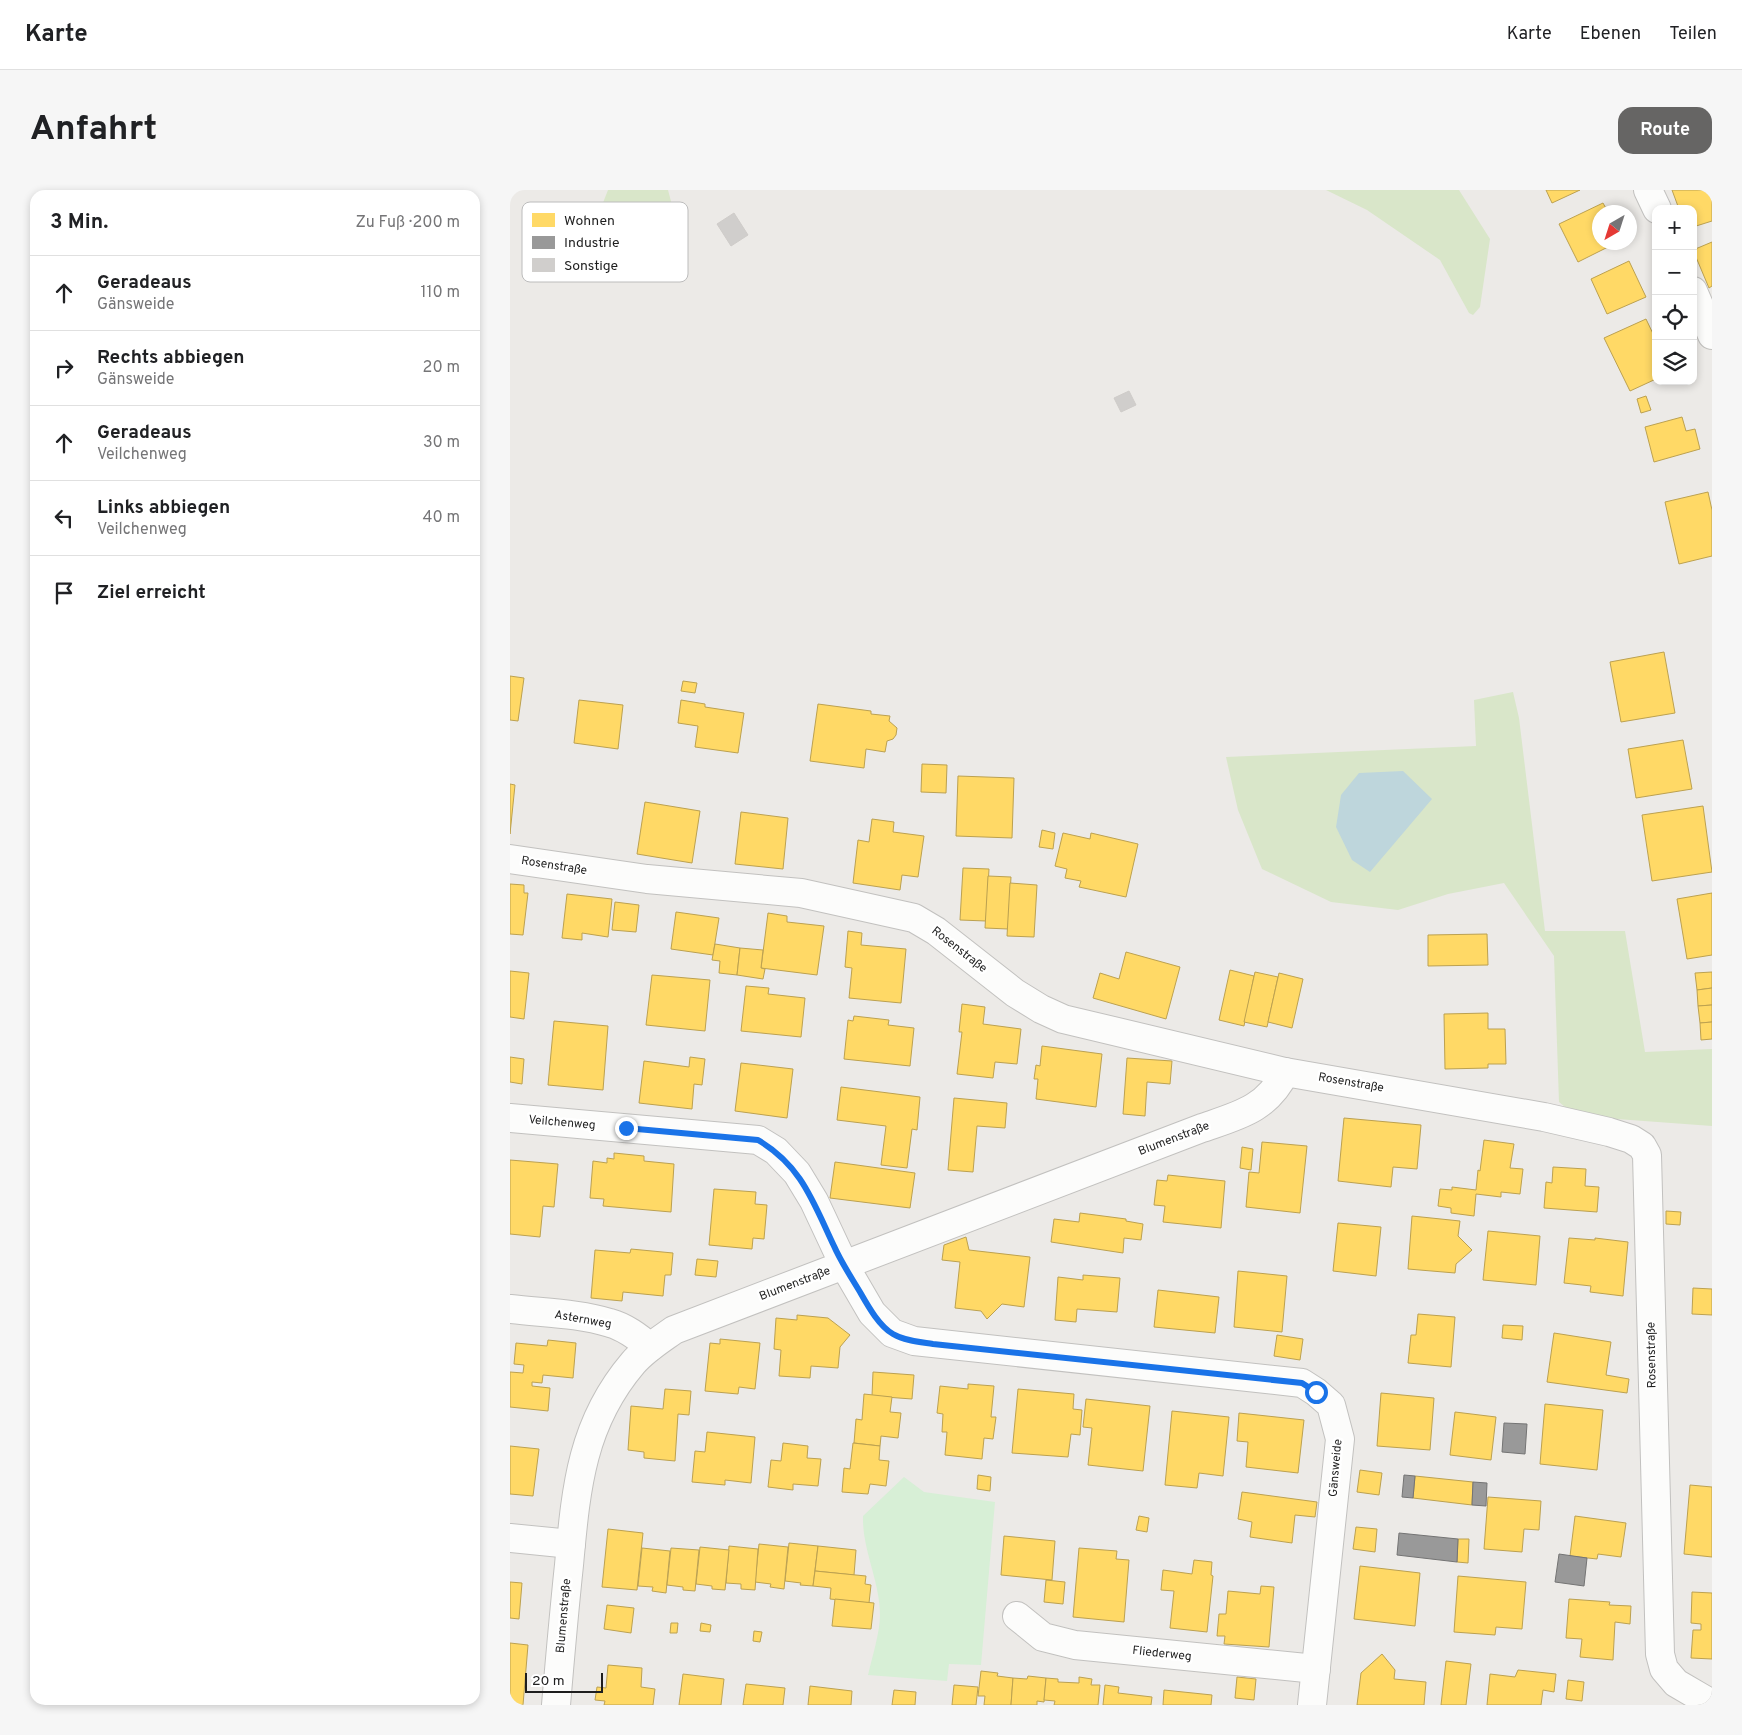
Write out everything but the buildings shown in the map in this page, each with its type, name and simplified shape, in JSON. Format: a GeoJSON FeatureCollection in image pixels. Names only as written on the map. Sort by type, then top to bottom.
{"type":"FeatureCollection","features":[{"type":"Feature","properties":{"kind":"street"},"geometry":{"type":"LineString","coordinates":[[1648,190],[1655,205]]}},
{"type":"Feature","properties":{"kind":"street"},"geometry":{"type":"LineString","coordinates":[[1695,295],[1712,336]]}},
{"type":"Feature","properties":{"kind":"street","name":"Rosenstraße"},"geometry":{"type":"LineString","coordinates":[[510,859],[647,879],[801,893],[914,918],[936,931],[1015,993],[1040,1009],[1063,1019],[1285,1072],[1544,1117],[1609,1132],[1631,1139],[1642,1146],[1647,1154],[1648,1164],[1660,1654],[1664,1669],[1676,1683],[1712,1704]]}},
{"type":"Feature","properties":{"kind":"street","name":"Blumenstraße"},"geometry":{"type":"LineString","coordinates":[[556,1705],[576,1495],[587,1443],[609,1396],[633,1363],[650,1347],[674,1330],[1247,1112],[1270,1097],[1280,1084],[1285,1072]]}},
{"type":"Feature","properties":{"kind":"street","name":"Veilchenweg"},"geometry":{"type":"LineString","coordinates":[[510,1118],[758,1140],[776,1151],[797,1173],[814,1201],[844,1265]]}},
{"type":"Feature","properties":{"kind":"street","name":"Gänsweide"},"geometry":{"type":"LineString","coordinates":[[844,1265],[872,1313],[892,1333],[914,1341],[1302,1383],[1331,1405],[1340,1439],[1312,1705]]}},
{"type":"Feature","properties":{"kind":"street","name":"Asternweg"},"geometry":{"type":"LineString","coordinates":[[510,1309],[612,1323],[635,1334],[650,1347]]}},
{"type":"Feature","properties":{"kind":"street"},"geometry":{"type":"LineString","coordinates":[[510,1538],[571,1544]]}},
{"type":"Feature","properties":{"kind":"street","name":"Fliederweg"},"geometry":{"type":"LineString","coordinates":[[1017,1616],[1043,1637],[1075,1645],[1316,1669]]}},
{"type":"Feature","properties":{"kind":"green space"},"geometry":{"type":"Polygon","coordinates":[[[608,190],[668,190],[671,202],[603,202],[608,190]]]}},
{"type":"Feature","properties":{"kind":"green space"},"geometry":{"type":"Polygon","coordinates":[[[1326,190],[1459,190],[1490,239],[1480,307],[1473,315],[1469,313],[1440,260],[1367,210],[1326,190]]]}},
{"type":"Feature","properties":{"kind":"green space"},"geometry":{"type":"Polygon","coordinates":[[[1513,692],[1519,718],[1545,931],[1625,931],[1645,1052],[1712,1049],[1712,1126],[1576,1116],[1559,1102],[1554,956],[1504,883],[1448,894],[1398,910],[1331,902],[1262,869],[1238,810],[1226,757],[1476,746],[1474,700],[1513,692]]]}},
{"type":"Feature","properties":{"kind":"green space"},"geometry":{"type":"Polygon","coordinates":[[[904,1477],[924,1492],[995,1502],[981,1665],[949,1664],[947,1681],[868,1675],[880,1615],[877,1590],[865,1541],[863,1516],[904,1477]]]}},
{"type":"Feature","properties":{"kind":"water"},"geometry":{"type":"Polygon","coordinates":[[[1403,771],[1432,799],[1370,872],[1352,860],[1336,827],[1341,795],[1359,773],[1403,771]]]}},
{"type":"Feature","properties":{"kind":"route"},"geometry":{"type":"LineString","coordinates":[[626,1128],[758,1140],[776,1151],[797,1173],[814,1201],[834,1247],[872,1313],[892,1333],[914,1341],[933,1344],[1302,1383],[1316,1392]]}}]}
